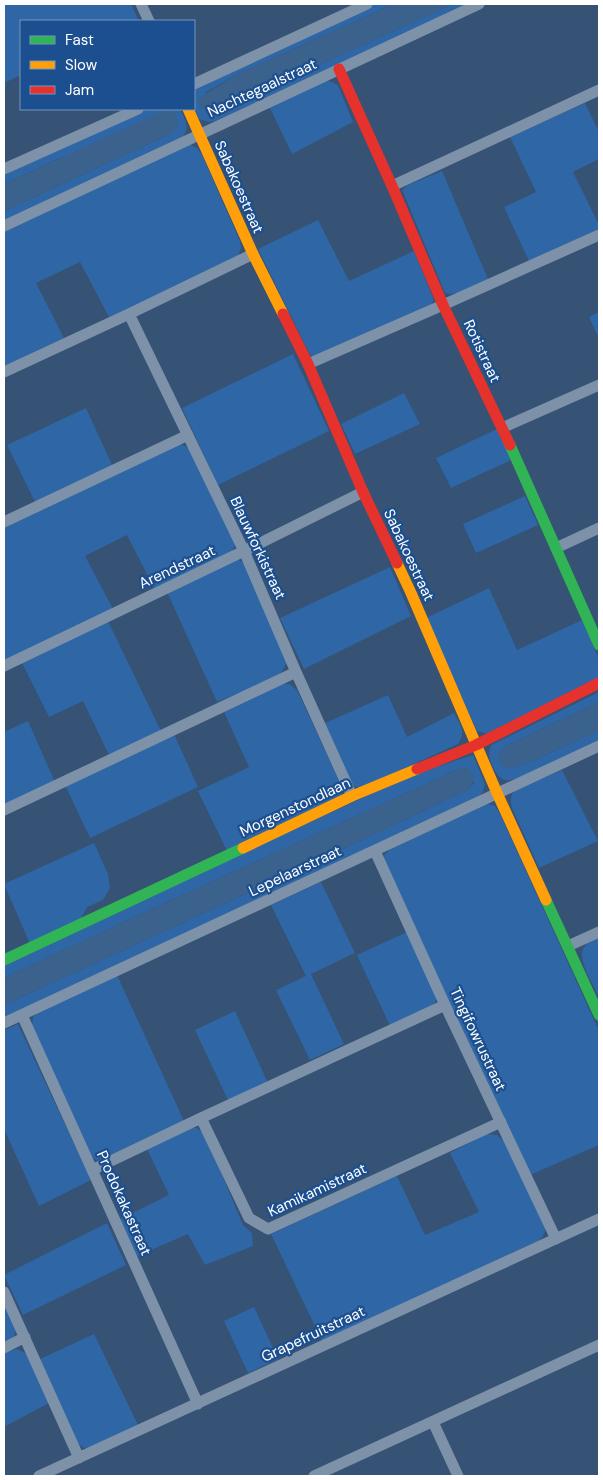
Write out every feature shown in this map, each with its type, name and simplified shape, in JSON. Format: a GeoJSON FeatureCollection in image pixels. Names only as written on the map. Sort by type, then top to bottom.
{"type":"FeatureCollection","features":[{"type":"Feature","properties":{"kind":"street"},"geometry":{"type":"LineString","coordinates":[[141,4],[149,20]]}},
{"type":"Feature","properties":{"kind":"street"},"geometry":{"type":"LineString","coordinates":[[195,84],[368,4]]}},
{"type":"Feature","properties":{"kind":"street","name":"Nachtegaalstraat"},"geometry":{"type":"LineString","coordinates":[[4,226],[479,4]]}},
{"type":"Feature","properties":{"kind":"street","name":"Rotistraat"},"geometry":{"type":"LineString","coordinates":[[339,69],[392,186],[443,306],[502,428],[599,645]]}},
{"type":"Feature","properties":{"kind":"street"},"geometry":{"type":"LineString","coordinates":[[392,186],[599,90]]}},
{"type":"Feature","properties":{"kind":"street"},"geometry":{"type":"LineString","coordinates":[[4,168],[136,110]]}},
{"type":"Feature","properties":{"kind":"street","name":"Sabakoestraat"},"geometry":{"type":"LineString","coordinates":[[188,110],[253,254],[308,364],[363,492],[411,593],[497,792],[599,1015]]}},
{"type":"Feature","properties":{"kind":"street"},"geometry":{"type":"LineString","coordinates":[[308,364],[443,306],[599,235]]}},
{"type":"Feature","properties":{"kind":"street"},"geometry":{"type":"LineString","coordinates":[[4,372],[253,254]]}},
{"type":"Feature","properties":{"kind":"street","name":"Blauwforkistraat"},"geometry":{"type":"LineString","coordinates":[[129,314],[244,552],[352,796]]}},
{"type":"Feature","properties":{"kind":"street"},"geometry":{"type":"LineString","coordinates":[[502,428],[599,385]]}},
{"type":"Feature","properties":{"kind":"street"},"geometry":{"type":"LineString","coordinates":[[4,522],[188,435]]}},
{"type":"Feature","properties":{"kind":"street","name":"Arendstraat"},"geometry":{"type":"LineString","coordinates":[[4,666],[244,552],[363,492]]}},
{"type":"Feature","properties":{"kind":"street"},"geometry":{"type":"LineString","coordinates":[[556,548],[599,528]]}},
{"type":"Feature","properties":{"kind":"street"},"geometry":{"type":"LineString","coordinates":[[4,810],[296,672]]}},
{"type":"Feature","properties":{"kind":"street","name":"Morgenstondlaan"},"geometry":{"type":"LineString","coordinates":[[4,960],[352,796],[476,745],[599,683]]}},
{"type":"Feature","properties":{"kind":"street","name":"Lepelaarstraat"},"geometry":{"type":"LineString","coordinates":[[4,1024],[497,792],[599,746]]}},
{"type":"Feature","properties":{"kind":"street","name":"Tingifowrustraat"},"geometry":{"type":"LineString","coordinates":[[375,851],[445,1005],[556,1239]]}},
{"type":"Feature","properties":{"kind":"street"},"geometry":{"type":"LineString","coordinates":[[568,946],[599,932]]}},
{"type":"Feature","properties":{"kind":"street"},"geometry":{"type":"LineString","coordinates":[[92,1170],[445,1005]]}},
{"type":"Feature","properties":{"kind":"street","name":"Prodokakastraat"},"geometry":{"type":"LineString","coordinates":[[22,1015],[198,1404]]}},
{"type":"Feature","properties":{"kind":"street","name":"Kamikamistraat"},"geometry":{"type":"LineString","coordinates":[[201,1118],[249,1218],[268,1229],[500,1122]]}},
{"type":"Feature","properties":{"kind":"street","name":"Grapefruitstraat"},"geometry":{"type":"LineString","coordinates":[[40,1476],[599,1219]]}},
{"type":"Feature","properties":{"kind":"street"},"geometry":{"type":"LineString","coordinates":[[4,1292],[79,1458]]}},
{"type":"Feature","properties":{"kind":"street"},"geometry":{"type":"LineString","coordinates":[[4,1348],[25,1337]]}},
{"type":"Feature","properties":{"kind":"street"},"geometry":{"type":"LineString","coordinates":[[314,1476],[599,1345]]}},
{"type":"Feature","properties":{"kind":"street"},"geometry":{"type":"LineString","coordinates":[[433,1422],[458,1476]]}},
{"type":"Feature","properties":{"kind":"shaded area"},"geometry":{"type":"Polygon","coordinates":[[[4,4],[131,4],[139,20],[20,20],[20,78],[19,76],[4,83],[4,4]]]}},
{"type":"Feature","properties":{"kind":"shaded area"},"geometry":{"type":"Polygon","coordinates":[[[375,4],[394,4],[238,74],[206,92],[202,109],[206,112],[237,102],[453,4],[470,4],[215,121],[209,122],[199,119],[194,110],[195,89],[197,86],[375,4]]]}},
{"type":"Feature","properties":{"kind":"shaded area"},"geometry":{"type":"Polygon","coordinates":[[[394,4],[453,4],[237,102],[206,112],[202,110],[198,101],[200,97],[238,74],[394,4]]]}},
{"type":"Feature","properties":{"kind":"shaded area"},"geometry":{"type":"Polygon","coordinates":[[[327,80],[338,85],[353,122],[292,154],[269,106],[327,80]]]}},
{"type":"Feature","properties":{"kind":"shaded area"},"geometry":{"type":"Polygon","coordinates":[[[585,103],[599,132],[599,159],[573,172],[599,225],[599,229],[529,261],[504,207],[536,192],[510,137],[585,103]]]}},
{"type":"Feature","properties":{"kind":"shaded area"},"geometry":{"type":"Polygon","coordinates":[[[145,110],[180,110],[186,121],[187,128],[181,139],[4,222],[4,211],[172,133],[60,158],[4,184],[4,175],[145,110]]]}},
{"type":"Feature","properties":{"kind":"shaded area"},"geometry":{"type":"Polygon","coordinates":[[[170,110],[178,119],[178,125],[172,133],[4,211],[4,184],[161,112],[170,110]]]}},
{"type":"Feature","properties":{"kind":"shaded area"},"geometry":{"type":"Polygon","coordinates":[[[191,145],[197,148],[202,155],[240,241],[241,248],[238,256],[110,319],[80,262],[36,283],[64,338],[4,366],[4,231],[184,146],[191,145]]]}},
{"type":"Feature","properties":{"kind":"shaded area"},"geometry":{"type":"Polygon","coordinates":[[[442,171],[488,279],[467,290],[451,294],[445,293],[402,190],[408,185],[442,171]]]}},
{"type":"Feature","properties":{"kind":"shaded area"},"geometry":{"type":"Polygon","coordinates":[[[318,220],[349,281],[414,251],[434,300],[431,305],[316,357],[310,355],[258,249],[318,220]]]}},
{"type":"Feature","properties":{"kind":"shaded area"},"geometry":{"type":"Polygon","coordinates":[[[599,312],[599,339],[589,317],[599,312]]]}},
{"type":"Feature","properties":{"kind":"shaded area"},"geometry":{"type":"Polygon","coordinates":[[[293,354],[329,431],[218,485],[182,408],[293,354]]]}},
{"type":"Feature","properties":{"kind":"shaded area"},"geometry":{"type":"Polygon","coordinates":[[[404,393],[420,424],[355,454],[341,424],[404,393]]]}},
{"type":"Feature","properties":{"kind":"shaded area"},"geometry":{"type":"Polygon","coordinates":[[[86,408],[113,467],[35,502],[7,445],[86,408]]]}},
{"type":"Feature","properties":{"kind":"shaded area"},"geometry":{"type":"Polygon","coordinates":[[[499,428],[513,459],[451,488],[436,458],[499,428]]]}},
{"type":"Feature","properties":{"kind":"shaded area"},"geometry":{"type":"Polygon","coordinates":[[[180,444],[191,449],[235,541],[232,551],[155,590],[127,535],[85,556],[113,609],[4,661],[4,528],[180,444]]]}},
{"type":"Feature","properties":{"kind":"shaded area"},"geometry":{"type":"Polygon","coordinates":[[[525,496],[538,525],[476,553],[463,524],[525,496]]]}},
{"type":"Feature","properties":{"kind":"shaded area"},"geometry":{"type":"Polygon","coordinates":[[[233,560],[239,560],[244,563],[287,662],[278,676],[217,702],[167,592],[233,560]]]}},
{"type":"Feature","properties":{"kind":"shaded area"},"geometry":{"type":"Polygon","coordinates":[[[390,567],[411,616],[304,669],[280,618],[390,567]]]}},
{"type":"Feature","properties":{"kind":"shaded area"},"geometry":{"type":"Polygon","coordinates":[[[489,588],[517,650],[582,620],[599,659],[599,683],[488,734],[477,731],[426,618],[489,588]]]}},
{"type":"Feature","properties":{"kind":"shaded area"},"geometry":{"type":"Polygon","coordinates":[[[108,621],[161,731],[109,755],[83,701],[49,717],[21,661],[108,621]]]}},
{"type":"Feature","properties":{"kind":"shaded area"},"geometry":{"type":"Polygon","coordinates":[[[283,684],[289,684],[297,690],[343,789],[341,799],[227,851],[198,791],[249,767],[224,712],[283,684]]]}},
{"type":"Feature","properties":{"kind":"shaded area"},"geometry":{"type":"Polygon","coordinates":[[[599,692],[599,702],[504,747],[511,768],[535,760],[599,730],[599,742],[552,765],[514,780],[506,780],[498,775],[490,759],[489,751],[491,745],[599,692]]]}},
{"type":"Feature","properties":{"kind":"shaded area"},"geometry":{"type":"Polygon","coordinates":[[[388,695],[407,737],[454,713],[462,728],[461,739],[458,744],[361,788],[353,786],[323,724],[388,695]]]}},
{"type":"Feature","properties":{"kind":"shaded area"},"geometry":{"type":"Polygon","coordinates":[[[599,702],[599,730],[535,760],[511,768],[505,768],[498,760],[499,753],[504,747],[599,702]]]}},
{"type":"Feature","properties":{"kind":"shaded area"},"geometry":{"type":"Polygon","coordinates":[[[28,721],[55,782],[4,805],[4,732],[28,721]]]}},
{"type":"Feature","properties":{"kind":"shaded area"},"geometry":{"type":"Polygon","coordinates":[[[174,734],[198,787],[90,838],[65,785],[174,734]]]}},
{"type":"Feature","properties":{"kind":"shaded area"},"geometry":{"type":"Polygon","coordinates":[[[473,755],[485,784],[483,792],[479,796],[4,1018],[4,1005],[330,855],[469,789],[474,783],[467,768],[459,769],[4,978],[4,965],[411,775],[473,755]]]}},
{"type":"Feature","properties":{"kind":"shaded area"},"geometry":{"type":"Polygon","coordinates":[[[467,768],[474,778],[469,789],[4,1005],[4,978],[459,769],[467,768]]]}},
{"type":"Feature","properties":{"kind":"shaded area"},"geometry":{"type":"Polygon","coordinates":[[[562,770],[598,841],[539,868],[512,808],[511,797],[517,789],[562,770]]]}},
{"type":"Feature","properties":{"kind":"shaded area"},"geometry":{"type":"Polygon","coordinates":[[[485,803],[495,806],[500,814],[599,1031],[599,1145],[530,1175],[385,865],[384,855],[392,848],[485,803]]]}},
{"type":"Feature","properties":{"kind":"shaded area"},"geometry":{"type":"Polygon","coordinates":[[[94,843],[108,874],[110,888],[103,900],[87,907],[80,920],[30,944],[4,884],[94,843]]]}},
{"type":"Feature","properties":{"kind":"shaded area"},"geometry":{"type":"Polygon","coordinates":[[[321,882],[355,953],[311,974],[344,1044],[310,1060],[276,990],[306,976],[271,905],[321,882]]]}},
{"type":"Feature","properties":{"kind":"shaded area"},"geometry":{"type":"Polygon","coordinates":[[[407,932],[437,996],[435,1003],[429,1008],[390,1026],[357,955],[407,932]]]}},
{"type":"Feature","properties":{"kind":"shaded area"},"geometry":{"type":"Polygon","coordinates":[[[599,938],[598,995],[583,963],[582,951],[590,942],[599,938]]]}},
{"type":"Feature","properties":{"kind":"shaded area"},"geometry":{"type":"Polygon","coordinates":[[[117,975],[184,1121],[97,1160],[92,1157],[32,1025],[33,1017],[37,1012],[117,975]]]}},
{"type":"Feature","properties":{"kind":"shaded area"},"geometry":{"type":"Polygon","coordinates":[[[235,1011],[268,1083],[228,1100],[195,1030],[235,1011]]]}},
{"type":"Feature","properties":{"kind":"shaded area"},"geometry":{"type":"Polygon","coordinates":[[[18,1024],[91,1180],[39,1206],[4,1129],[4,1030],[18,1024]]]}},
{"type":"Feature","properties":{"kind":"shaded area"},"geometry":{"type":"Polygon","coordinates":[[[188,1128],[197,1128],[205,1134],[243,1225],[252,1233],[253,1246],[205,1265],[188,1234],[137,1256],[120,1219],[169,1195],[147,1149],[188,1128]]]}},
{"type":"Feature","properties":{"kind":"shaded area"},"geometry":{"type":"Polygon","coordinates":[[[486,1134],[497,1135],[504,1141],[545,1225],[545,1232],[540,1240],[322,1341],[271,1234],[397,1176],[425,1235],[479,1212],[450,1153],[486,1134]]]}},
{"type":"Feature","properties":{"kind":"shaded area"},"geometry":{"type":"Polygon","coordinates":[[[107,1223],[126,1265],[23,1315],[4,1275],[107,1223]]]}},
{"type":"Feature","properties":{"kind":"shaded area"},"geometry":{"type":"Polygon","coordinates":[[[4,1304],[16,1330],[13,1339],[4,1344],[4,1304]]]}},
{"type":"Feature","properties":{"kind":"shaded area"},"geometry":{"type":"Polygon","coordinates":[[[254,1307],[278,1359],[248,1373],[224,1321],[254,1307]]]}},
{"type":"Feature","properties":{"kind":"shaded area"},"geometry":{"type":"Polygon","coordinates":[[[94,1334],[138,1425],[96,1446],[84,1448],[77,1443],[40,1359],[94,1334]]]}},
{"type":"Feature","properties":{"kind":"shaded area"},"geometry":{"type":"Polygon","coordinates":[[[17,1349],[27,1354],[49,1403],[4,1427],[4,1353],[17,1349]]]}},
{"type":"Feature","properties":{"kind":"traffic: fast"},"geometry":{"type":"LineString","coordinates":[[510,445],[599,645]]}},
{"type":"Feature","properties":{"kind":"traffic: fast"},"geometry":{"type":"LineString","coordinates":[[4,960],[243,848]]}},
{"type":"Feature","properties":{"kind":"traffic: fast"},"geometry":{"type":"LineString","coordinates":[[546,900],[599,1015]]}},
{"type":"Feature","properties":{"kind":"traffic: slow"},"geometry":{"type":"LineString","coordinates":[[188,110],[253,254],[283,314]]}},
{"type":"Feature","properties":{"kind":"traffic: slow"},"geometry":{"type":"LineString","coordinates":[[397,563],[497,793],[546,900]]}},
{"type":"Feature","properties":{"kind":"traffic: slow"},"geometry":{"type":"LineString","coordinates":[[243,848],[352,796],[417,769]]}},
{"type":"Feature","properties":{"kind":"traffic: jam"},"geometry":{"type":"LineString","coordinates":[[339,69],[443,305],[510,445]]}},
{"type":"Feature","properties":{"kind":"traffic: jam"},"geometry":{"type":"LineString","coordinates":[[283,314],[308,364],[363,492],[397,563]]}},
{"type":"Feature","properties":{"kind":"traffic: jam"},"geometry":{"type":"LineString","coordinates":[[417,769],[476,745],[599,683]]}}]}
